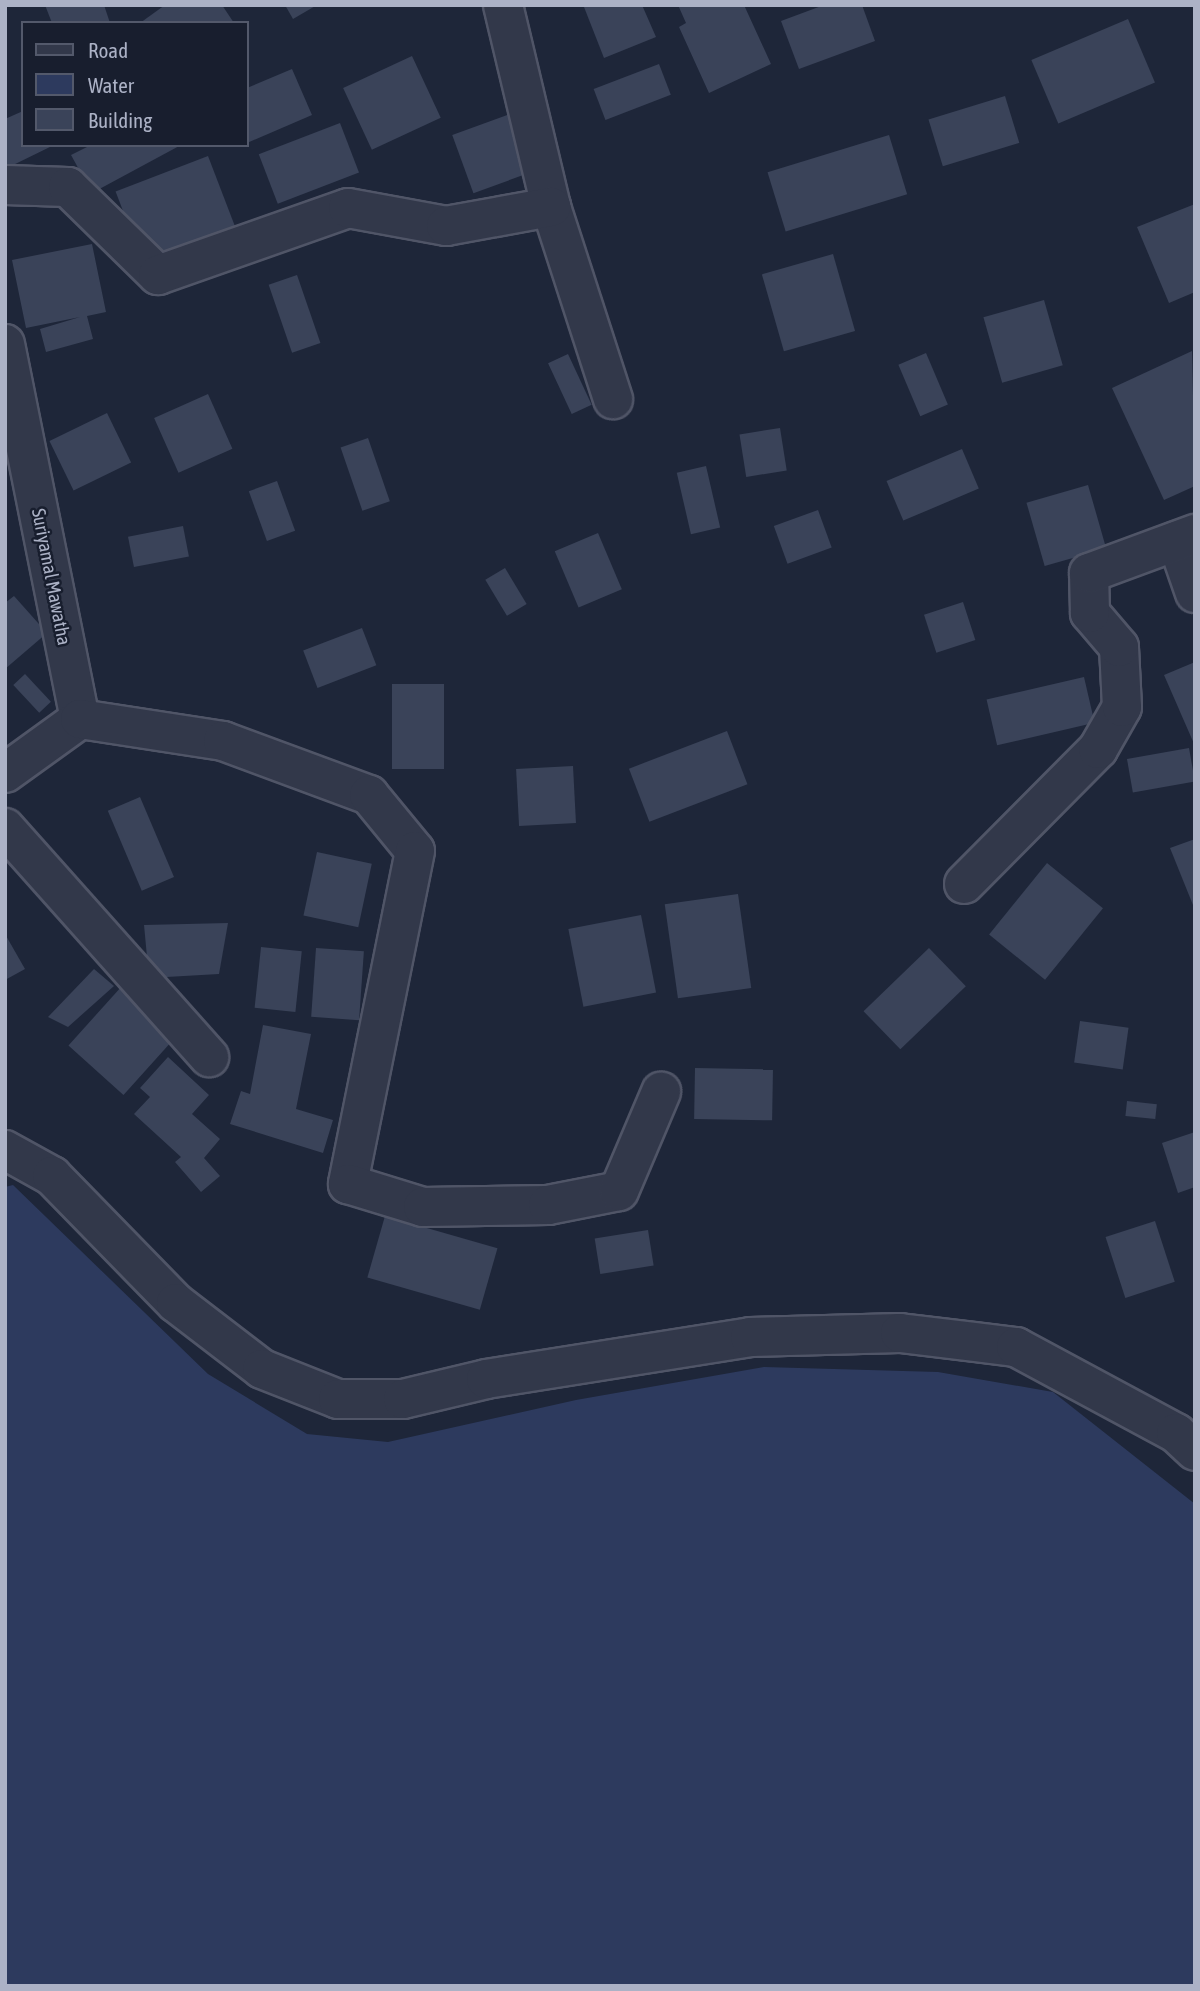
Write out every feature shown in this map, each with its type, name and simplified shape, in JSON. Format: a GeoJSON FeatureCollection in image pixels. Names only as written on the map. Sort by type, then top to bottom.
{"type":"FeatureCollection","features":[{"type":"Feature","properties":{"kind":"street"},"geometry":{"type":"LineString","coordinates":[[503,5],[551,207],[613,399]]}},
{"type":"Feature","properties":{"kind":"street"},"geometry":{"type":"LineString","coordinates":[[5,185],[68,187],[158,275],[348,208],[446,226],[551,207]]}},
{"type":"Feature","properties":{"kind":"street","name":"Suriyamal Mawatha"},"geometry":{"type":"LineString","coordinates":[[5,344],[80,719]]}},
{"type":"Feature","properties":{"kind":"street"},"geometry":{"type":"LineString","coordinates":[[964,884],[1098,749],[1122,706],[1119,647],[1090,613],[1089,573],[1186,537],[1195,593]]}},
{"type":"Feature","properties":{"kind":"street"},"geometry":{"type":"LineString","coordinates":[[5,773],[80,719],[223,741],[369,795],[415,851],[348,1184],[423,1207],[548,1205],[619,1191],[661,1093]]}},
{"type":"Feature","properties":{"kind":"street"},"geometry":{"type":"LineString","coordinates":[[5,828],[209,1057]]}},
{"type":"Feature","properties":{"kind":"street"},"geometry":{"type":"LineString","coordinates":[[5,1150],[52,1176],[176,1303],[262,1370],[338,1399],[403,1399],[486,1380],[750,1337],[900,1334],[1016,1347],[1176,1433],[1195,1451]]}},
{"type":"Feature","properties":{"kind":"water"},"geometry":{"type":"Polygon","coordinates":[[[13,1185],[208,1374],[307,1434],[388,1442],[576,1400],[764,1367],[938,1372],[1053,1392],[1195,1504],[1195,1986],[5,1986],[5,1187],[13,1185]]]}},
{"type":"Feature","properties":{"kind":"building"},"geometry":{"type":"Polygon","coordinates":[[[45,5],[104,5],[109,21],[51,21],[45,5]]]}},
{"type":"Feature","properties":{"kind":"building"},"geometry":{"type":"Polygon","coordinates":[[[165,5],[222,5],[233,21],[143,21],[165,5]]]}},
{"type":"Feature","properties":{"kind":"building"},"geometry":{"type":"Polygon","coordinates":[[[285,5],[317,5],[293,19],[285,5]]]}},
{"type":"Feature","properties":{"kind":"building"},"geometry":{"type":"Polygon","coordinates":[[[642,5],[656,37],[604,58],[584,7],[642,5]]]}},
{"type":"Feature","properties":{"kind":"building"},"geometry":{"type":"Polygon","coordinates":[[[678,5],[744,5],[771,64],[709,93],[679,27],[686,23],[678,5]]]}},
{"type":"Feature","properties":{"kind":"building"},"geometry":{"type":"Polygon","coordinates":[[[824,5],[862,5],[875,41],[799,69],[781,21],[824,5]]]}},
{"type":"Feature","properties":{"kind":"building"},"geometry":{"type":"Polygon","coordinates":[[[1128,19],[1155,83],[1058,124],[1031,60],[1128,19]]]}},
{"type":"Feature","properties":{"kind":"building"},"geometry":{"type":"Polygon","coordinates":[[[412,56],[441,118],[372,150],[343,88],[412,56]]]}},
{"type":"Feature","properties":{"kind":"building"},"geometry":{"type":"Polygon","coordinates":[[[659,64],[671,95],[605,120],[594,89],[659,64]]]}},
{"type":"Feature","properties":{"kind":"building"},"geometry":{"type":"Polygon","coordinates":[[[292,69],[312,115],[248,143],[248,88],[292,69]]]}},
{"type":"Feature","properties":{"kind":"building"},"geometry":{"type":"Polygon","coordinates":[[[1005,96],[1019,143],[943,166],[928,119],[1005,96]]]}},
{"type":"Feature","properties":{"kind":"building"},"geometry":{"type":"Polygon","coordinates":[[[518,111],[539,169],[473,193],[452,135],[518,111]]]}},
{"type":"Feature","properties":{"kind":"building"},"geometry":{"type":"Polygon","coordinates":[[[21,112],[21,147],[50,147],[5,169],[5,119],[21,112]]]}},
{"type":"Feature","properties":{"kind":"building"},"geometry":{"type":"Polygon","coordinates":[[[340,123],[359,172],[278,204],[259,154],[340,123]]]}},
{"type":"Feature","properties":{"kind":"building"},"geometry":{"type":"Polygon","coordinates":[[[889,135],[907,194],[786,231],[768,172],[889,135]]]}},
{"type":"Feature","properties":{"kind":"building"},"geometry":{"type":"Polygon","coordinates":[[[87,147],[177,147],[92,193],[71,155],[87,147]]]}},
{"type":"Feature","properties":{"kind":"building"},"geometry":{"type":"Polygon","coordinates":[[[208,156],[243,248],[151,284],[116,191],[208,156]]]}},
{"type":"Feature","properties":{"kind":"building"},"geometry":{"type":"Polygon","coordinates":[[[1195,204],[1195,292],[1169,303],[1137,227],[1195,204]]]}},
{"type":"Feature","properties":{"kind":"building"},"geometry":{"type":"Polygon","coordinates":[[[92,244],[106,312],[87,316],[93,339],[46,352],[40,329],[80,317],[26,328],[12,260],[92,244]]]}},
{"type":"Feature","properties":{"kind":"building"},"geometry":{"type":"Polygon","coordinates":[[[833,254],[855,331],[784,351],[762,274],[833,254]]]}},
{"type":"Feature","properties":{"kind":"building"},"geometry":{"type":"Polygon","coordinates":[[[297,275],[320,343],[292,353],[269,285],[297,275]]]}},
{"type":"Feature","properties":{"kind":"building"},"geometry":{"type":"Polygon","coordinates":[[[1044,300],[1063,365],[1002,383],[983,317],[1044,300]]]}},
{"type":"Feature","properties":{"kind":"building"},"geometry":{"type":"Polygon","coordinates":[[[1192,351],[1195,486],[1164,500],[1112,388],[1192,351]]]}},
{"type":"Feature","properties":{"kind":"building"},"geometry":{"type":"Polygon","coordinates":[[[926,353],[948,405],[920,416],[898,365],[926,353]]]}},
{"type":"Feature","properties":{"kind":"building"},"geometry":{"type":"Polygon","coordinates":[[[568,354],[592,405],[572,414],[548,363],[568,354]]]}},
{"type":"Feature","properties":{"kind":"building"},"geometry":{"type":"Polygon","coordinates":[[[208,394],[232,449],[179,473],[154,418],[208,394]]]}},
{"type":"Feature","properties":{"kind":"building"},"geometry":{"type":"Polygon","coordinates":[[[107,413],[131,462],[74,490],[49,441],[107,413]]]}},
{"type":"Feature","properties":{"kind":"building"},"geometry":{"type":"Polygon","coordinates":[[[780,428],[787,470],[746,477],[740,434],[780,428]]]}},
{"type":"Feature","properties":{"kind":"building"},"geometry":{"type":"Polygon","coordinates":[[[368,438],[390,501],[362,511],[341,447],[368,438]]]}},
{"type":"Feature","properties":{"kind":"building"},"geometry":{"type":"Polygon","coordinates":[[[962,449],[979,489],[903,521],[887,481],[962,449]]]}},
{"type":"Feature","properties":{"kind":"building"},"geometry":{"type":"Polygon","coordinates":[[[706,466],[720,527],[691,534],[677,473],[706,466]]]}},
{"type":"Feature","properties":{"kind":"building"},"geometry":{"type":"Polygon","coordinates":[[[277,481],[295,531],[267,541],[249,491],[277,481]]]}},
{"type":"Feature","properties":{"kind":"building"},"geometry":{"type":"Polygon","coordinates":[[[1088,485],[1106,548],[1045,566],[1026,503],[1088,485]]]}},
{"type":"Feature","properties":{"kind":"building"},"geometry":{"type":"Polygon","coordinates":[[[818,510],[832,548],[788,564],[774,526],[818,510]]]}},
{"type":"Feature","properties":{"kind":"building"},"geometry":{"type":"Polygon","coordinates":[[[183,526],[189,556],[134,567],[128,537],[183,526]]]}},
{"type":"Feature","properties":{"kind":"building"},"geometry":{"type":"Polygon","coordinates":[[[598,533],[622,589],[579,608],[555,551],[598,533]]]}},
{"type":"Feature","properties":{"kind":"building"},"geometry":{"type":"Polygon","coordinates":[[[505,568],[527,604],[507,616],[485,580],[505,568]]]}},
{"type":"Feature","properties":{"kind":"building"},"geometry":{"type":"Polygon","coordinates":[[[14,596],[47,633],[5,669],[5,603],[14,596]]]}},
{"type":"Feature","properties":{"kind":"building"},"geometry":{"type":"Polygon","coordinates":[[[963,602],[975,640],[936,653],[924,615],[963,602]]]}},
{"type":"Feature","properties":{"kind":"building"},"geometry":{"type":"Polygon","coordinates":[[[362,628],[376,665],[318,688],[303,651],[362,628]]]}},
{"type":"Feature","properties":{"kind":"building"},"geometry":{"type":"Polygon","coordinates":[[[1195,662],[1195,746],[1164,675],[1195,662]]]}},
{"type":"Feature","properties":{"kind":"building"},"geometry":{"type":"Polygon","coordinates":[[[25,674],[51,702],[39,713],[13,685],[25,674]]]}},
{"type":"Feature","properties":{"kind":"building"},"geometry":{"type":"Polygon","coordinates":[[[1084,677],[1095,723],[997,745],[987,699],[1084,677]]]}},
{"type":"Feature","properties":{"kind":"building"},"geometry":{"type":"Polygon","coordinates":[[[392,684],[444,684],[444,769],[392,769],[392,684]]]}},
{"type":"Feature","properties":{"kind":"building"},"geometry":{"type":"Polygon","coordinates":[[[727,731],[747,784],[649,822],[629,769],[727,731]]]}},
{"type":"Feature","properties":{"kind":"building"},"geometry":{"type":"Polygon","coordinates":[[[1189,748],[1195,781],[1133,792],[1127,759],[1189,748]]]}},
{"type":"Feature","properties":{"kind":"building"},"geometry":{"type":"Polygon","coordinates":[[[573,766],[576,823],[519,826],[516,769],[573,766]]]}},
{"type":"Feature","properties":{"kind":"building"},"geometry":{"type":"Polygon","coordinates":[[[140,797],[174,877],[142,891],[108,811],[140,797]]]}},
{"type":"Feature","properties":{"kind":"building"},"geometry":{"type":"Polygon","coordinates":[[[1195,839],[1195,910],[1170,848],[1195,839]]]}},
{"type":"Feature","properties":{"kind":"building"},"geometry":{"type":"Polygon","coordinates":[[[317,852],[372,864],[358,927],[303,916],[317,852]]]}},
{"type":"Feature","properties":{"kind":"building"},"geometry":{"type":"Polygon","coordinates":[[[1047,863],[1103,908],[1045,980],[989,934],[1047,863]]]}},
{"type":"Feature","properties":{"kind":"building"},"geometry":{"type":"Polygon","coordinates":[[[738,894],[751,988],[678,998],[665,904],[738,894]]]}},
{"type":"Feature","properties":{"kind":"building"},"geometry":{"type":"Polygon","coordinates":[[[641,915],[656,993],[583,1007],[568,929],[641,915]]]}},
{"type":"Feature","properties":{"kind":"building"},"geometry":{"type":"Polygon","coordinates":[[[228,923],[219,974],[149,978],[144,925],[228,923]]]}},
{"type":"Feature","properties":{"kind":"building"},"geometry":{"type":"Polygon","coordinates":[[[5,934],[25,969],[5,980],[5,934]]]}},
{"type":"Feature","properties":{"kind":"building"},"geometry":{"type":"Polygon","coordinates":[[[261,947],[302,951],[295,1012],[255,1008],[261,947]]]}},
{"type":"Feature","properties":{"kind":"building"},"geometry":{"type":"Polygon","coordinates":[[[316,948],[364,951],[359,1020],[311,1017],[316,948]]]}},
{"type":"Feature","properties":{"kind":"building"},"geometry":{"type":"Polygon","coordinates":[[[929,948],[966,986],[900,1049],[864,1011],[929,948]]]}},
{"type":"Feature","properties":{"kind":"building"},"geometry":{"type":"Polygon","coordinates":[[[94,969],[114,986],[68,1027],[48,1017],[94,969]]]}},
{"type":"Feature","properties":{"kind":"building"},"geometry":{"type":"Polygon","coordinates":[[[122,986],[177,1036],[123,1095],[68,1045],[122,986]]]}},
{"type":"Feature","properties":{"kind":"building"},"geometry":{"type":"Polygon","coordinates":[[[1080,1021],[1129,1028],[1123,1069],[1074,1063],[1080,1021]]]}},
{"type":"Feature","properties":{"kind":"building"},"geometry":{"type":"Polygon","coordinates":[[[263,1025],[311,1034],[296,1109],[333,1120],[323,1153],[230,1124],[241,1091],[250,1094],[263,1025]]]}},
{"type":"Feature","properties":{"kind":"building"},"geometry":{"type":"Polygon","coordinates":[[[168,1057],[209,1095],[192,1114],[220,1139],[204,1158],[220,1176],[201,1192],[175,1162],[181,1157],[134,1114],[150,1097],[140,1088],[168,1057]]]}},
{"type":"Feature","properties":{"kind":"building"},"geometry":{"type":"Polygon","coordinates":[[[695,1068],[773,1069],[772,1120],[694,1119],[695,1068]]]}},
{"type":"Feature","properties":{"kind":"building"},"geometry":{"type":"Polygon","coordinates":[[[1127,1101],[1157,1104],[1155,1119],[1125,1116],[1127,1101]]]}},
{"type":"Feature","properties":{"kind":"building"},"geometry":{"type":"Polygon","coordinates":[[[1195,1132],[1195,1187],[1178,1193],[1162,1143],[1195,1132]]]}},
{"type":"Feature","properties":{"kind":"building"},"geometry":{"type":"Polygon","coordinates":[[[385,1216],[497,1248],[480,1310],[367,1278],[385,1216]]]}},
{"type":"Feature","properties":{"kind":"building"},"geometry":{"type":"Polygon","coordinates":[[[1155,1221],[1175,1282],[1125,1298],[1106,1237],[1155,1221]]]}},
{"type":"Feature","properties":{"kind":"building"},"geometry":{"type":"Polygon","coordinates":[[[648,1230],[654,1266],[600,1274],[595,1238],[648,1230]]]}}]}
